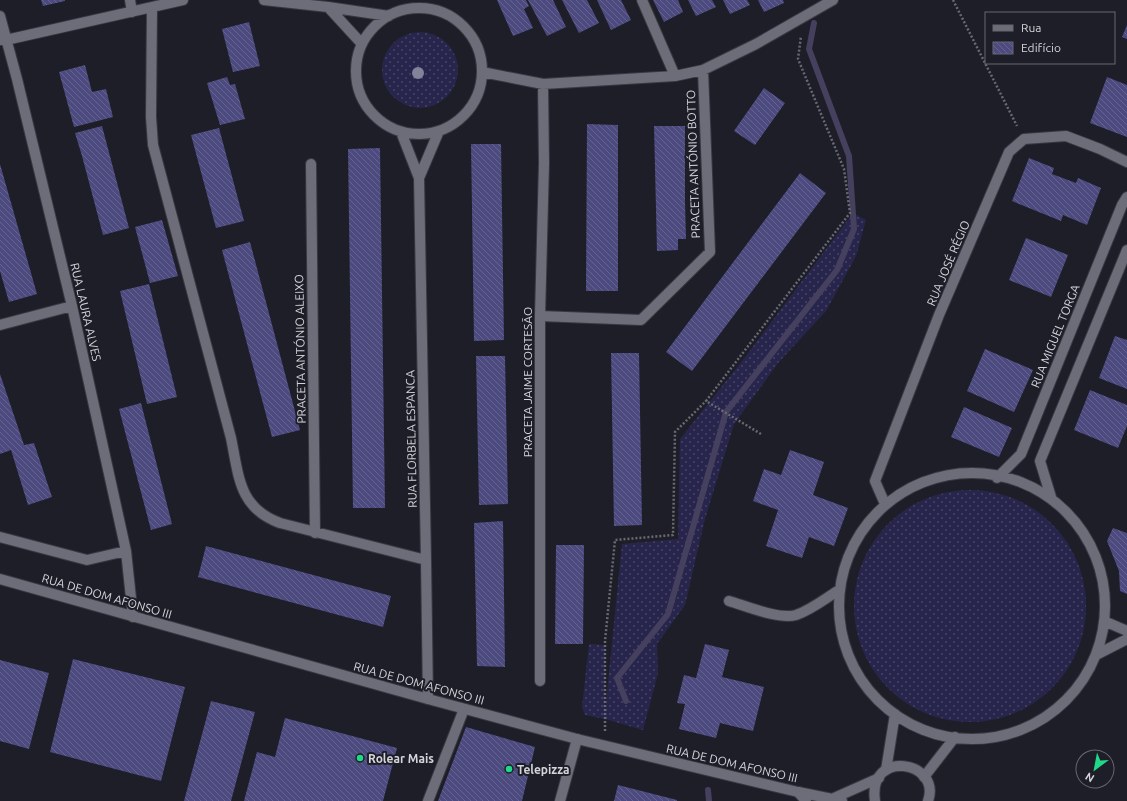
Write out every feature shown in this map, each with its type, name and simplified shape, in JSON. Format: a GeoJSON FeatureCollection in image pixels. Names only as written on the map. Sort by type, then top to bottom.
{"type":"FeatureCollection","features":[{"type":"Feature","properties":{"kind":"street"},"geometry":{"type":"LineString","coordinates":[[130,0],[132,12]]}},
{"type":"Feature","properties":{"kind":"street"},"geometry":{"type":"LineString","coordinates":[[3,40],[183,0]]}},
{"type":"Feature","properties":{"kind":"street"},"geometry":{"type":"LineString","coordinates":[[264,0],[389,16]]}},
{"type":"Feature","properties":{"kind":"street"},"geometry":{"type":"LineString","coordinates":[[642,0],[675,76]]}},
{"type":"Feature","properties":{"kind":"street"},"geometry":{"type":"LineString","coordinates":[[482,72],[543,84],[675,76],[703,70],[756,44],[832,0]]}},
{"type":"Feature","properties":{"kind":"street"},"geometry":{"type":"LineString","coordinates":[[413,5],[442,12],[459,22],[472,36],[480,54],[482,72],[479,91],[470,109],[456,122],[439,131],[420,134],[401,132],[384,124],[371,111],[361,95],[356,76],[358,58],[362,44],[375,26],[389,16],[413,5]]}},
{"type":"Feature","properties":{"kind":"street"},"geometry":{"type":"LineString","coordinates":[[152,7],[150,117],[153,145],[231,438],[240,482],[247,499],[259,512],[275,521],[426,560]]}},
{"type":"Feature","properties":{"kind":"street"},"geometry":{"type":"LineString","coordinates":[[328,7],[362,44]]}},
{"type":"Feature","properties":{"kind":"street","name":"RUA LAURA ALVES"},"geometry":{"type":"LineString","coordinates":[[0,16],[3,40],[19,87],[72,306],[126,551],[133,617]]}},
{"type":"Feature","properties":{"kind":"street","name":"PRACETA ANTÓNIO BOTTO"},"geometry":{"type":"LineString","coordinates":[[540,316],[641,320],[710,252],[703,70]]}},
{"type":"Feature","properties":{"kind":"street","name":"PRACETA JAIME CORTESÃO"},"geometry":{"type":"LineString","coordinates":[[540,680],[540,316],[544,163],[543,84]]}},
{"type":"Feature","properties":{"kind":"street"},"geometry":{"type":"LineString","coordinates":[[419,178],[439,131]]}},
{"type":"Feature","properties":{"kind":"street"},"geometry":{"type":"LineString","coordinates":[[401,132],[419,178]]}},
{"type":"Feature","properties":{"kind":"street"},"geometry":{"type":"LineString","coordinates":[[1024,139],[1066,136],[1127,162]]}},
{"type":"Feature","properties":{"kind":"street","name":"RUA JOSÉ RÉGIO"},"geometry":{"type":"LineString","coordinates":[[885,504],[875,481],[940,315],[1009,152],[1024,139]]}},
{"type":"Feature","properties":{"kind":"street","name":"PRACETA ANTÓNIO ALEIXO"},"geometry":{"type":"LineString","coordinates":[[311,164],[315,532]]}},
{"type":"Feature","properties":{"kind":"street","name":"RUA FLORBELA ESPANCA"},"geometry":{"type":"LineString","coordinates":[[419,178],[428,699]]}},
{"type":"Feature","properties":{"kind":"street","name":"RUA MIGUEL TORGA"},"geometry":{"type":"LineString","coordinates":[[997,478],[1021,454],[1122,205],[1127,197]]}},
{"type":"Feature","properties":{"kind":"street"},"geometry":{"type":"LineString","coordinates":[[1051,497],[1040,461],[1127,250]]}},
{"type":"Feature","properties":{"kind":"street"},"geometry":{"type":"LineString","coordinates":[[0,325],[72,306]]}},
{"type":"Feature","properties":{"kind":"street"},"geometry":{"type":"LineString","coordinates":[[951,474],[997,478],[1015,480],[1051,497],[1084,534],[1097,561],[1104,590],[1104,621],[1096,655],[1079,686],[1054,710],[1024,728],[990,738],[955,738],[923,729],[895,714],[868,690],[850,659],[840,625],[839,590],[844,565],[854,542],[868,522],[885,504],[916,484],[951,474]]}},
{"type":"Feature","properties":{"kind":"street"},"geometry":{"type":"LineString","coordinates":[[0,537],[86,560],[126,551]]}},
{"type":"Feature","properties":{"kind":"street","name":"RUA DE DOM AFONSO III"},"geometry":{"type":"LineString","coordinates":[[0,580],[576,739],[798,792],[838,800],[879,778]]}},
{"type":"Feature","properties":{"kind":"street"},"geometry":{"type":"LineString","coordinates":[[729,601],[785,616],[795,615],[839,590]]}},
{"type":"Feature","properties":{"kind":"street"},"geometry":{"type":"LineString","coordinates":[[1104,621],[1127,631]]}},
{"type":"Feature","properties":{"kind":"street"},"geometry":{"type":"LineString","coordinates":[[1096,655],[1127,639]]}},
{"type":"Feature","properties":{"kind":"street"},"geometry":{"type":"LineString","coordinates":[[428,801],[464,709]]}},
{"type":"Feature","properties":{"kind":"street"},"geometry":{"type":"LineString","coordinates":[[886,770],[895,714]]}},
{"type":"Feature","properties":{"kind":"street"},"geometry":{"type":"LineString","coordinates":[[924,777],[955,738]]}},
{"type":"Feature","properties":{"kind":"street"},"geometry":{"type":"LineString","coordinates":[[560,801],[576,739]]}},
{"type":"Feature","properties":{"kind":"street"},"geometry":{"type":"LineString","coordinates":[[876,801],[874,794],[875,785],[879,778],[886,770],[894,766],[902,765],[911,767],[924,777],[929,791],[929,800]]}},
{"type":"Feature","properties":{"kind":"street"},"geometry":{"type":"LineString","coordinates":[[798,792],[806,801]]}},
{"type":"Feature","properties":{"kind":"path"},"geometry":{"type":"LineString","coordinates":[[953,0],[985,63]]}},
{"type":"Feature","properties":{"kind":"path"},"geometry":{"type":"LineString","coordinates":[[605,732],[605,641],[614,540],[673,536],[675,432],[706,401],[850,213],[844,169],[798,59]]}},
{"type":"Feature","properties":{"kind":"path"},"geometry":{"type":"LineString","coordinates":[[986,64],[1024,139]]}},
{"type":"Feature","properties":{"kind":"path"},"geometry":{"type":"LineString","coordinates":[[706,401],[761,434]]}},
{"type":"Feature","properties":{"kind":"shaded area"},"geometry":{"type":"Polygon","coordinates":[[[420,32],[435,35],[447,43],[455,55],[458,70],[455,85],[447,97],[435,105],[420,108],[405,105],[393,97],[385,85],[382,70],[385,55],[393,43],[405,35],[420,32]]]}},
{"type":"Feature","properties":{"kind":"shaded area"},"geometry":{"type":"Polygon","coordinates":[[[853,213],[866,220],[856,256],[826,311],[778,363],[734,424],[705,519],[685,605],[657,644],[658,673],[643,730],[585,715],[582,707],[589,644],[605,645],[605,712],[622,544],[678,539],[680,439],[746,356],[853,213]]]}},
{"type":"Feature","properties":{"kind":"shaded area"},"geometry":{"type":"Polygon","coordinates":[[[959,490],[981,490],[1004,495],[1025,503],[1044,516],[1060,532],[1073,551],[1081,572],[1086,595],[1084,629],[1073,661],[1060,680],[1044,696],[1025,709],[1004,717],[981,722],[959,722],[936,717],[915,709],[896,696],[880,680],[867,661],[859,640],[854,617],[854,595],[859,572],[867,551],[880,532],[896,516],[915,503],[936,495],[959,490]]]}},
{"type":"Feature","properties":{"kind":"building"},"geometry":{"type":"Polygon","coordinates":[[[41,0],[65,0],[65,1],[43,6],[41,0]]]}},
{"type":"Feature","properties":{"kind":"building"},"geometry":{"type":"Polygon","coordinates":[[[497,0],[526,0],[529,6],[524,9],[533,28],[513,36],[497,0]]]}},
{"type":"Feature","properties":{"kind":"building"},"geometry":{"type":"Polygon","coordinates":[[[528,0],[553,0],[566,27],[547,36],[528,0]]]}},
{"type":"Feature","properties":{"kind":"building"},"geometry":{"type":"Polygon","coordinates":[[[562,0],[587,0],[599,23],[579,33],[562,0]]]}},
{"type":"Feature","properties":{"kind":"building"},"geometry":{"type":"Polygon","coordinates":[[[597,0],[621,0],[631,20],[611,30],[597,0]]]}},
{"type":"Feature","properties":{"kind":"building"},"geometry":{"type":"Polygon","coordinates":[[[653,0],[678,0],[683,12],[664,22],[653,0]]]}},
{"type":"Feature","properties":{"kind":"building"},"geometry":{"type":"Polygon","coordinates":[[[688,0],[712,0],[716,7],[696,16],[688,0]]]}},
{"type":"Feature","properties":{"kind":"building"},"geometry":{"type":"Polygon","coordinates":[[[723,0],[747,0],[750,5],[730,14],[723,0]]]}},
{"type":"Feature","properties":{"kind":"building"},"geometry":{"type":"Polygon","coordinates":[[[758,0],[783,0],[784,3],[764,12],[758,0]]]}},
{"type":"Feature","properties":{"kind":"building"},"geometry":{"type":"Polygon","coordinates":[[[249,22],[260,66],[233,72],[222,29],[249,22]]]}},
{"type":"Feature","properties":{"kind":"building"},"geometry":{"type":"Polygon","coordinates":[[[1127,25],[1127,39],[1122,37],[1127,25]]]}},
{"type":"Feature","properties":{"kind":"building"},"geometry":{"type":"Polygon","coordinates":[[[85,65],[92,92],[106,89],[113,117],[74,127],[59,72],[85,65]]]}},
{"type":"Feature","properties":{"kind":"building"},"geometry":{"type":"Polygon","coordinates":[[[227,77],[230,85],[235,84],[245,119],[220,125],[207,83],[227,77]]]}},
{"type":"Feature","properties":{"kind":"building"},"geometry":{"type":"Polygon","coordinates":[[[1107,77],[1127,85],[1127,137],[1090,123],[1107,77]]]}},
{"type":"Feature","properties":{"kind":"building"},"geometry":{"type":"Polygon","coordinates":[[[764,88],[785,103],[755,145],[734,131],[764,88]]]}},
{"type":"Feature","properties":{"kind":"building"},"geometry":{"type":"Polygon","coordinates":[[[587,124],[618,125],[618,291],[586,291],[587,124]]]}},
{"type":"Feature","properties":{"kind":"building"},"geometry":{"type":"Polygon","coordinates":[[[102,126],[129,228],[103,235],[75,133],[102,126]]]}},
{"type":"Feature","properties":{"kind":"building"},"geometry":{"type":"Polygon","coordinates":[[[654,126],[685,126],[686,239],[678,239],[678,250],[657,251],[654,126]]]}},
{"type":"Feature","properties":{"kind":"building"},"geometry":{"type":"Polygon","coordinates":[[[219,128],[244,221],[216,228],[191,135],[219,128]]]}},
{"type":"Feature","properties":{"kind":"building"},"geometry":{"type":"Polygon","coordinates":[[[471,144],[501,144],[504,340],[474,341],[471,144]]]}},
{"type":"Feature","properties":{"kind":"building"},"geometry":{"type":"Polygon","coordinates":[[[380,148],[385,508],[353,508],[348,149],[380,148]]]}},
{"type":"Feature","properties":{"kind":"building"},"geometry":{"type":"Polygon","coordinates":[[[1029,158],[1054,168],[1052,174],[1076,183],[1078,178],[1101,188],[1087,225],[1063,215],[1061,221],[1012,201],[1029,158]]]}},
{"type":"Feature","properties":{"kind":"building"},"geometry":{"type":"Polygon","coordinates":[[[0,164],[37,294],[9,302],[0,271],[0,164]]]}},
{"type":"Feature","properties":{"kind":"building"},"geometry":{"type":"Polygon","coordinates":[[[800,173],[826,193],[692,371],[666,352],[800,173]]]}},
{"type":"Feature","properties":{"kind":"building"},"geometry":{"type":"Polygon","coordinates":[[[162,220],[178,276],[150,283],[135,227],[162,220]]]}},
{"type":"Feature","properties":{"kind":"building"},"geometry":{"type":"Polygon","coordinates":[[[1026,238],[1068,255],[1051,297],[1009,280],[1026,238]]]}},
{"type":"Feature","properties":{"kind":"building"},"geometry":{"type":"Polygon","coordinates":[[[250,242],[300,430],[272,437],[222,250],[250,242]]]}},
{"type":"Feature","properties":{"kind":"building"},"geometry":{"type":"Polygon","coordinates":[[[149,284],[177,397],[147,404],[120,291],[149,284]]]}},
{"type":"Feature","properties":{"kind":"building"},"geometry":{"type":"Polygon","coordinates":[[[1115,336],[1127,340],[1127,389],[1099,378],[1115,336]]]}},
{"type":"Feature","properties":{"kind":"building"},"geometry":{"type":"Polygon","coordinates":[[[985,349],[1033,370],[1014,412],[967,391],[985,349]]]}},
{"type":"Feature","properties":{"kind":"building"},"geometry":{"type":"Polygon","coordinates":[[[611,353],[639,353],[642,525],[614,526],[611,353]]]}},
{"type":"Feature","properties":{"kind":"building"},"geometry":{"type":"Polygon","coordinates":[[[476,356],[505,356],[508,504],[479,505],[476,356]]]}},
{"type":"Feature","properties":{"kind":"building"},"geometry":{"type":"Polygon","coordinates":[[[0,374],[24,445],[34,443],[52,497],[28,505],[11,450],[0,454],[0,374]]]}},
{"type":"Feature","properties":{"kind":"building"},"geometry":{"type":"Polygon","coordinates":[[[1090,390],[1127,405],[1127,426],[1118,448],[1074,430],[1090,390]]]}},
{"type":"Feature","properties":{"kind":"building"},"geometry":{"type":"Polygon","coordinates":[[[141,403],[172,524],[151,530],[119,409],[141,403]]]}},
{"type":"Feature","properties":{"kind":"building"},"geometry":{"type":"Polygon","coordinates":[[[964,407],[1012,428],[999,457],[951,437],[964,407]]]}},
{"type":"Feature","properties":{"kind":"building"},"geometry":{"type":"Polygon","coordinates":[[[790,450],[824,462],[813,495],[848,508],[834,546],[809,537],[802,558],[766,546],[778,510],[753,501],[764,469],[781,475],[790,450]]]}},
{"type":"Feature","properties":{"kind":"building"},"geometry":{"type":"Polygon","coordinates":[[[503,521],[505,667],[477,666],[474,523],[503,521]]]}},
{"type":"Feature","properties":{"kind":"building"},"geometry":{"type":"Polygon","coordinates":[[[1113,528],[1127,533],[1127,594],[1120,591],[1119,571],[1107,541],[1113,528]]]}},
{"type":"Feature","properties":{"kind":"building"},"geometry":{"type":"Polygon","coordinates":[[[556,545],[584,545],[583,644],[555,644],[556,545]]]}},
{"type":"Feature","properties":{"kind":"building"},"geometry":{"type":"Polygon","coordinates":[[[206,546],[391,596],[383,627],[198,577],[206,546]]]}},
{"type":"Feature","properties":{"kind":"building"},"geometry":{"type":"Polygon","coordinates":[[[705,644],[729,650],[722,677],[764,687],[753,731],[720,723],[716,738],[679,729],[685,704],[677,703],[684,675],[696,678],[705,644]]]}},
{"type":"Feature","properties":{"kind":"building"},"geometry":{"type":"Polygon","coordinates":[[[73,659],[185,687],[161,781],[50,752],[73,659]]]}},
{"type":"Feature","properties":{"kind":"building"},"geometry":{"type":"Polygon","coordinates":[[[0,660],[49,673],[29,749],[0,741],[0,660]]]}},
{"type":"Feature","properties":{"kind":"building"},"geometry":{"type":"Polygon","coordinates":[[[211,701],[255,712],[231,801],[184,801],[211,701]]]}},
{"type":"Feature","properties":{"kind":"building"},"geometry":{"type":"Polygon","coordinates":[[[285,718],[397,748],[383,801],[244,801],[257,752],[275,757],[285,718]]]}},
{"type":"Feature","properties":{"kind":"building"},"geometry":{"type":"Polygon","coordinates":[[[466,727],[535,747],[522,801],[438,801],[466,727]]]}},
{"type":"Feature","properties":{"kind":"building"},"geometry":{"type":"Polygon","coordinates":[[[618,785],[677,800],[677,801],[614,801],[618,785]]]}},
{"type":"Feature","properties":{"kind":"waterway"},"geometry":{"type":"LineString","coordinates":[[626,701],[617,678],[668,614],[726,412],[837,270],[854,229],[849,156],[809,49],[814,23]]}},
{"type":"Feature","properties":{"kind":"waterway"},"geometry":{"type":"LineString","coordinates":[[708,790],[709,801]]}},
{"type":"Feature","properties":{"kind":"place","name":"Rolear Mais"},"geometry":{"type":"Point","coordinates":[360,758]}},
{"type":"Feature","properties":{"kind":"place","name":"Telepizza"},"geometry":{"type":"Point","coordinates":[509,769]}}]}
